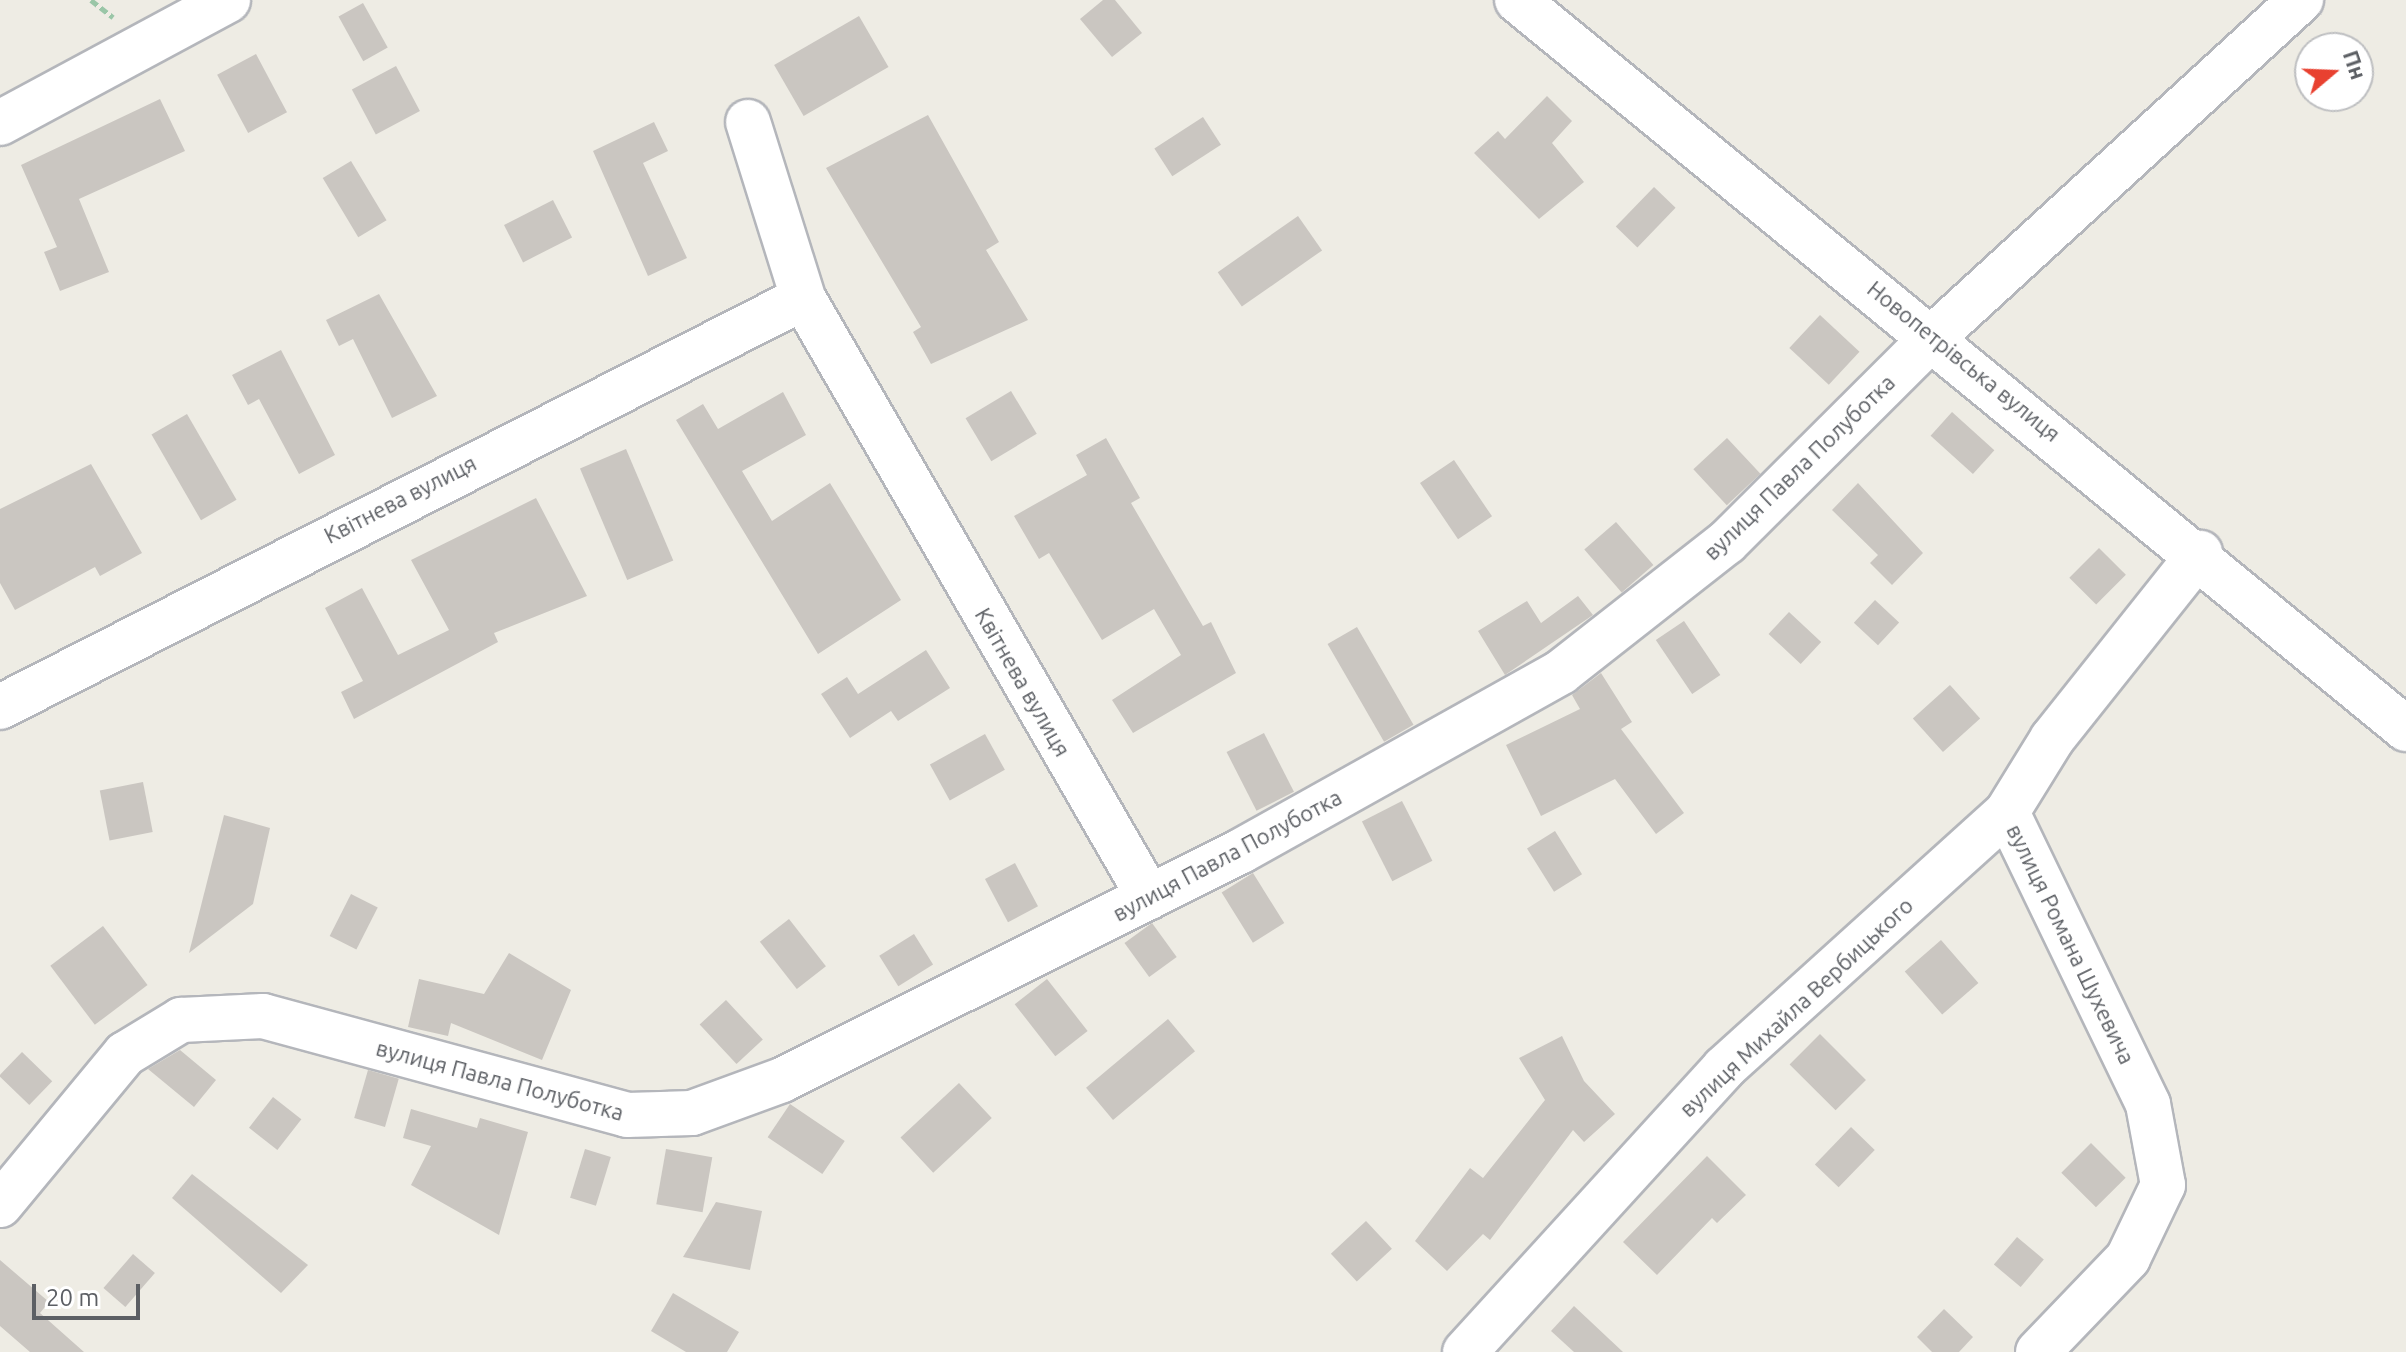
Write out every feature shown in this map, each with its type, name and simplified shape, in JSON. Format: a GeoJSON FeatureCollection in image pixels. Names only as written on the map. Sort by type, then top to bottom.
{"type":"FeatureCollection","features":[{"type":"Feature","properties":{"kind":"street"},"geometry":{"type":"LineString","coordinates":[[0,123],[228,0]]}},
{"type":"Feature","properties":{"kind":"street","name":"Новопетрівська вулиця"},"geometry":{"type":"LineString","coordinates":[[1517,0],[2200,553],[2406,729]]}},
{"type":"Feature","properties":{"kind":"street","name":"вулиця Павла Полуботка"},"geometry":{"type":"LineString","coordinates":[[0,1205],[125,1054],[181,1020],[263,1016],[627,1115],[692,1113],[782,1080],[1149,897],[1561,672],[1727,542],[1934,336],[2301,0]]}},
{"type":"Feature","properties":{"kind":"street","name":"Квітнева вулиця"},"geometry":{"type":"LineString","coordinates":[[748,122],[803,298],[1149,897]]}},
{"type":"Feature","properties":{"kind":"street","name":"Квітнева вулиця"},"geometry":{"type":"LineString","coordinates":[[0,707],[803,298]]}},
{"type":"Feature","properties":{"kind":"street","name":"вулиця Романа Шухевича"},"geometry":{"type":"LineString","coordinates":[[2038,1352],[2128,1258],[2163,1185],[2148,1104],[2007,812],[2052,739],[2200,553]]}},
{"type":"Feature","properties":{"kind":"street","name":"вулиця Михайла Вербицького"},"geometry":{"type":"LineString","coordinates":[[1465,1352],[1724,1068],[2007,812]]}},
{"type":"Feature","properties":{"kind":"building"},"geometry":{"type":"Polygon","coordinates":[[[1103,0],[1115,0],[1142,33],[1112,57],[1080,19],[1103,0]]]}},
{"type":"Feature","properties":{"kind":"building"},"geometry":{"type":"Polygon","coordinates":[[[363,3],[388,48],[363,61],[339,17],[363,3]]]}},
{"type":"Feature","properties":{"kind":"building"},"geometry":{"type":"Polygon","coordinates":[[[859,16],[888,67],[804,116],[774,65],[859,16]]]}},
{"type":"Feature","properties":{"kind":"building"},"geometry":{"type":"Polygon","coordinates":[[[256,54],[287,112],[248,133],[217,75],[256,54]]]}},
{"type":"Feature","properties":{"kind":"building"},"geometry":{"type":"Polygon","coordinates":[[[396,66],[420,111],[376,135],[352,89],[396,66]]]}},
{"type":"Feature","properties":{"kind":"building"},"geometry":{"type":"Polygon","coordinates":[[[1547,96],[1572,121],[1552,143],[1584,182],[1539,219],[1474,153],[1498,131],[1505,139],[1547,96]]]}},
{"type":"Feature","properties":{"kind":"building"},"geometry":{"type":"Polygon","coordinates":[[[160,99],[185,151],[79,199],[109,272],[60,291],[44,252],[57,247],[21,165],[160,99]]]}},
{"type":"Feature","properties":{"kind":"building"},"geometry":{"type":"Polygon","coordinates":[[[928,115],[999,242],[986,250],[1028,320],[931,364],[913,332],[921,327],[826,168],[928,115]]]}},
{"type":"Feature","properties":{"kind":"building"},"geometry":{"type":"Polygon","coordinates":[[[1203,117],[1221,145],[1172,176],[1154,149],[1203,117]]]}},
{"type":"Feature","properties":{"kind":"building"},"geometry":{"type":"Polygon","coordinates":[[[654,122],[668,151],[643,163],[687,258],[648,276],[593,151],[654,122]]]}},
{"type":"Feature","properties":{"kind":"building"},"geometry":{"type":"Polygon","coordinates":[[[351,161],[387,220],[358,237],[323,178],[351,161]]]}},
{"type":"Feature","properties":{"kind":"building"},"geometry":{"type":"Polygon","coordinates":[[[1654,187],[1676,208],[1637,247],[1616,227],[1654,187]]]}},
{"type":"Feature","properties":{"kind":"building"},"geometry":{"type":"Polygon","coordinates":[[[553,200],[572,237],[523,262],[504,225],[553,200]]]}},
{"type":"Feature","properties":{"kind":"building"},"geometry":{"type":"Polygon","coordinates":[[[1298,216],[1322,250],[1242,307],[1218,272],[1298,216]]]}},
{"type":"Feature","properties":{"kind":"building"},"geometry":{"type":"Polygon","coordinates":[[[379,294],[437,396],[392,418],[353,339],[339,346],[326,320],[379,294]]]}},
{"type":"Feature","properties":{"kind":"building"},"geometry":{"type":"Polygon","coordinates":[[[1820,315],[1859,352],[1829,385],[1789,348],[1820,315]]]}},
{"type":"Feature","properties":{"kind":"building"},"geometry":{"type":"Polygon","coordinates":[[[281,350],[335,455],[299,474],[259,399],[248,405],[232,375],[281,350]]]}},
{"type":"Feature","properties":{"kind":"building"},"geometry":{"type":"Polygon","coordinates":[[[1011,391],[1037,434],[991,461],[966,418],[1011,391]]]}},
{"type":"Feature","properties":{"kind":"building"},"geometry":{"type":"Polygon","coordinates":[[[783,392],[806,435],[742,471],[772,521],[830,483],[901,600],[818,654],[676,420],[703,404],[718,429],[783,392]]]}},
{"type":"Feature","properties":{"kind":"building"},"geometry":{"type":"Polygon","coordinates":[[[1952,412],[1994,450],[1973,474],[1931,436],[1952,412]]]}},
{"type":"Feature","properties":{"kind":"building"},"geometry":{"type":"Polygon","coordinates":[[[187,414],[237,500],[201,520],[151,434],[187,414]]]}},
{"type":"Feature","properties":{"kind":"building"},"geometry":{"type":"Polygon","coordinates":[[[1106,438],[1140,498],[1131,503],[1203,626],[1211,622],[1236,673],[1133,733],[1112,700],[1181,655],[1154,609],[1102,640],[1049,553],[1039,559],[1014,516],[1087,475],[1076,455],[1106,438]]]}},
{"type":"Feature","properties":{"kind":"building"},"geometry":{"type":"Polygon","coordinates":[[[1727,438],[1760,474],[1727,505],[1693,469],[1727,438]]]}},
{"type":"Feature","properties":{"kind":"building"},"geometry":{"type":"Polygon","coordinates":[[[626,449],[673,560],[627,580],[580,469],[626,449]]]}},
{"type":"Feature","properties":{"kind":"building"},"geometry":{"type":"Polygon","coordinates":[[[1454,460],[1492,516],[1458,539],[1420,483],[1454,460]]]}},
{"type":"Feature","properties":{"kind":"building"},"geometry":{"type":"Polygon","coordinates":[[[91,464],[142,553],[100,576],[95,567],[15,610],[0,583],[0,509],[91,464]]]}},
{"type":"Feature","properties":{"kind":"building"},"geometry":{"type":"Polygon","coordinates":[[[1858,483],[1923,553],[1892,585],[1870,563],[1878,555],[1832,510],[1858,483]]]}},
{"type":"Feature","properties":{"kind":"building"},"geometry":{"type":"Polygon","coordinates":[[[536,498],[587,596],[494,633],[498,642],[354,719],[341,692],[363,681],[325,608],[362,588],[398,655],[449,630],[411,560],[536,498]]]}},
{"type":"Feature","properties":{"kind":"building"},"geometry":{"type":"Polygon","coordinates":[[[1616,522],[1653,565],[1622,593],[1584,550],[1616,522]]]}},
{"type":"Feature","properties":{"kind":"building"},"geometry":{"type":"Polygon","coordinates":[[[2099,548],[2126,575],[2096,605],[2069,578],[2099,548]]]}},
{"type":"Feature","properties":{"kind":"building"},"geometry":{"type":"Polygon","coordinates":[[[1578,596],[1593,615],[1505,675],[1478,631],[1527,601],[1541,623],[1578,596]]]}},
{"type":"Feature","properties":{"kind":"building"},"geometry":{"type":"Polygon","coordinates":[[[1875,600],[1899,623],[1878,645],[1854,623],[1875,600]]]}},
{"type":"Feature","properties":{"kind":"building"},"geometry":{"type":"Polygon","coordinates":[[[1789,612],[1821,642],[1801,664],[1769,634],[1789,612]]]}},
{"type":"Feature","properties":{"kind":"building"},"geometry":{"type":"Polygon","coordinates":[[[1684,621],[1720,675],[1692,694],[1656,640],[1684,621]]]}},
{"type":"Feature","properties":{"kind":"building"},"geometry":{"type":"Polygon","coordinates":[[[1357,627],[1414,725],[1384,742],[1328,644],[1357,627]]]}},
{"type":"Feature","properties":{"kind":"building"},"geometry":{"type":"Polygon","coordinates":[[[926,650],[950,688],[898,721],[891,711],[850,738],[821,694],[847,677],[858,694],[926,650]]]}},
{"type":"Feature","properties":{"kind":"building"},"geometry":{"type":"Polygon","coordinates":[[[1601,673],[1632,722],[1621,729],[1684,813],[1656,834],[1615,779],[1541,816],[1506,745],[1580,709],[1572,695],[1601,673]]]}},
{"type":"Feature","properties":{"kind":"building"},"geometry":{"type":"Polygon","coordinates":[[[1950,685],[1980,718],[1943,752],[1913,718],[1950,685]]]}},
{"type":"Feature","properties":{"kind":"building"},"geometry":{"type":"Polygon","coordinates":[[[1264,733],[1294,792],[1257,811],[1227,752],[1264,733]]]}},
{"type":"Feature","properties":{"kind":"building"},"geometry":{"type":"Polygon","coordinates":[[[985,734],[1005,770],[950,800],[930,765],[985,734]]]}},
{"type":"Feature","properties":{"kind":"building"},"geometry":{"type":"Polygon","coordinates":[[[143,782],[153,832],[110,840],[100,790],[143,782]]]}},
{"type":"Feature","properties":{"kind":"building"},"geometry":{"type":"Polygon","coordinates":[[[1402,801],[1432,861],[1392,881],[1362,821],[1402,801]]]}},
{"type":"Feature","properties":{"kind":"building"},"geometry":{"type":"Polygon","coordinates":[[[224,815],[270,828],[253,904],[189,953],[224,815]]]}},
{"type":"Feature","properties":{"kind":"building"},"geometry":{"type":"Polygon","coordinates":[[[1555,831],[1582,874],[1554,892],[1527,848],[1555,831]]]}},
{"type":"Feature","properties":{"kind":"building"},"geometry":{"type":"Polygon","coordinates":[[[1015,863],[1038,906],[1008,922],[985,879],[1015,863]]]}},
{"type":"Feature","properties":{"kind":"building"},"geometry":{"type":"Polygon","coordinates":[[[1253,873],[1284,923],[1253,943],[1222,893],[1253,873]]]}},
{"type":"Feature","properties":{"kind":"building"},"geometry":{"type":"Polygon","coordinates":[[[351,894],[378,908],[356,949],[330,936],[351,894]]]}},
{"type":"Feature","properties":{"kind":"building"},"geometry":{"type":"Polygon","coordinates":[[[789,919],[826,966],[797,989],[760,942],[789,919]]]}},
{"type":"Feature","properties":{"kind":"building"},"geometry":{"type":"Polygon","coordinates":[[[1152,923],[1177,957],[1149,977],[1124,943],[1152,923]]]}},
{"type":"Feature","properties":{"kind":"building"},"geometry":{"type":"Polygon","coordinates":[[[103,926],[148,985],[95,1025],[50,966],[103,926]]]}},
{"type":"Feature","properties":{"kind":"building"},"geometry":{"type":"Polygon","coordinates":[[[914,934],[933,965],[898,986],[879,956],[914,934]]]}},
{"type":"Feature","properties":{"kind":"building"},"geometry":{"type":"Polygon","coordinates":[[[1941,940],[1978,983],[1942,1015],[1905,971],[1941,940]]]}},
{"type":"Feature","properties":{"kind":"building"},"geometry":{"type":"Polygon","coordinates":[[[509,953],[571,990],[542,1060],[451,1023],[448,1036],[408,1027],[419,979],[484,994],[509,953]]]}},
{"type":"Feature","properties":{"kind":"building"},"geometry":{"type":"Polygon","coordinates":[[[1047,979],[1088,1031],[1055,1056],[1015,1004],[1047,979]]]}},
{"type":"Feature","properties":{"kind":"building"},"geometry":{"type":"Polygon","coordinates":[[[726,1000],[763,1039],[736,1064],[700,1025],[726,1000]]]}},
{"type":"Feature","properties":{"kind":"building"},"geometry":{"type":"Polygon","coordinates":[[[1168,1019],[1195,1051],[1113,1120],[1086,1088],[1168,1019]]]}},
{"type":"Feature","properties":{"kind":"building"},"geometry":{"type":"Polygon","coordinates":[[[1820,1034],[1866,1080],[1836,1110],[1790,1064],[1820,1034]]]}},
{"type":"Feature","properties":{"kind":"building"},"geometry":{"type":"Polygon","coordinates":[[[1562,1036],[1584,1081],[1615,1114],[1584,1142],[1573,1130],[1490,1240],[1483,1234],[1447,1271],[1415,1241],[1470,1168],[1483,1178],[1545,1100],[1519,1058],[1562,1036]]]}},
{"type":"Feature","properties":{"kind":"building"},"geometry":{"type":"Polygon","coordinates":[[[180,1050],[216,1080],[194,1107],[148,1069],[180,1050]]]}},
{"type":"Feature","properties":{"kind":"building"},"geometry":{"type":"Polygon","coordinates":[[[22,1052],[52,1081],[29,1105],[0,1077],[22,1052]]]}},
{"type":"Feature","properties":{"kind":"building"},"geometry":{"type":"Polygon","coordinates":[[[368,1070],[399,1079],[385,1127],[354,1118],[368,1070]]]}},
{"type":"Feature","properties":{"kind":"building"},"geometry":{"type":"Polygon","coordinates":[[[959,1083],[992,1118],[933,1173],[900,1138],[959,1083]]]}},
{"type":"Feature","properties":{"kind":"building"},"geometry":{"type":"Polygon","coordinates":[[[273,1097],[301,1119],[277,1150],[249,1128],[273,1097]]]}},
{"type":"Feature","properties":{"kind":"building"},"geometry":{"type":"Polygon","coordinates":[[[790,1104],[845,1141],[822,1174],[768,1137],[790,1104]]]}},
{"type":"Feature","properties":{"kind":"building"},"geometry":{"type":"Polygon","coordinates":[[[411,1109],[477,1128],[480,1118],[528,1132],[499,1235],[411,1185],[431,1146],[403,1138],[411,1109]]]}},
{"type":"Feature","properties":{"kind":"building"},"geometry":{"type":"Polygon","coordinates":[[[1851,1127],[1875,1150],[1839,1187],[1815,1164],[1851,1127]]]}},
{"type":"Feature","properties":{"kind":"building"},"geometry":{"type":"Polygon","coordinates":[[[2091,1143],[2126,1178],[2096,1207],[2061,1173],[2091,1143]]]}},
{"type":"Feature","properties":{"kind":"building"},"geometry":{"type":"Polygon","coordinates":[[[585,1149],[611,1157],[596,1206],[570,1198],[585,1149]]]}},
{"type":"Feature","properties":{"kind":"building"},"geometry":{"type":"Polygon","coordinates":[[[666,1149],[712,1157],[703,1212],[656,1204],[666,1149]]]}},
{"type":"Feature","properties":{"kind":"building"},"geometry":{"type":"Polygon","coordinates":[[[1707,1156],[1746,1195],[1717,1223],[1712,1218],[1657,1275],[1623,1242],[1707,1156]]]}},
{"type":"Feature","properties":{"kind":"building"},"geometry":{"type":"Polygon","coordinates":[[[192,1174],[308,1265],[281,1293],[172,1198],[192,1174]]]}},
{"type":"Feature","properties":{"kind":"building"},"geometry":{"type":"Polygon","coordinates":[[[716,1202],[762,1211],[750,1270],[683,1257],[716,1202]]]}},
{"type":"Feature","properties":{"kind":"building"},"geometry":{"type":"Polygon","coordinates":[[[1366,1221],[1392,1249],[1357,1282],[1331,1254],[1366,1221]]]}},
{"type":"Feature","properties":{"kind":"building"},"geometry":{"type":"Polygon","coordinates":[[[2017,1237],[2044,1259],[2021,1287],[1994,1265],[2017,1237]]]}},
{"type":"Feature","properties":{"kind":"building"},"geometry":{"type":"Polygon","coordinates":[[[133,1254],[155,1273],[125,1307],[103,1288],[133,1254]]]}},
{"type":"Feature","properties":{"kind":"building"},"geometry":{"type":"Polygon","coordinates":[[[0,1260],[49,1302],[40,1313],[84,1352],[30,1352],[0,1326],[0,1260]]]}},
{"type":"Feature","properties":{"kind":"building"},"geometry":{"type":"Polygon","coordinates":[[[673,1293],[739,1332],[727,1352],[686,1352],[651,1331],[673,1293]]]}},
{"type":"Feature","properties":{"kind":"building"},"geometry":{"type":"Polygon","coordinates":[[[1574,1306],[1623,1352],[1574,1352],[1551,1331],[1574,1306]]]}},
{"type":"Feature","properties":{"kind":"building"},"geometry":{"type":"Polygon","coordinates":[[[1944,1309],[1973,1337],[1959,1352],[1932,1352],[1917,1337],[1944,1309]]]}}]}
